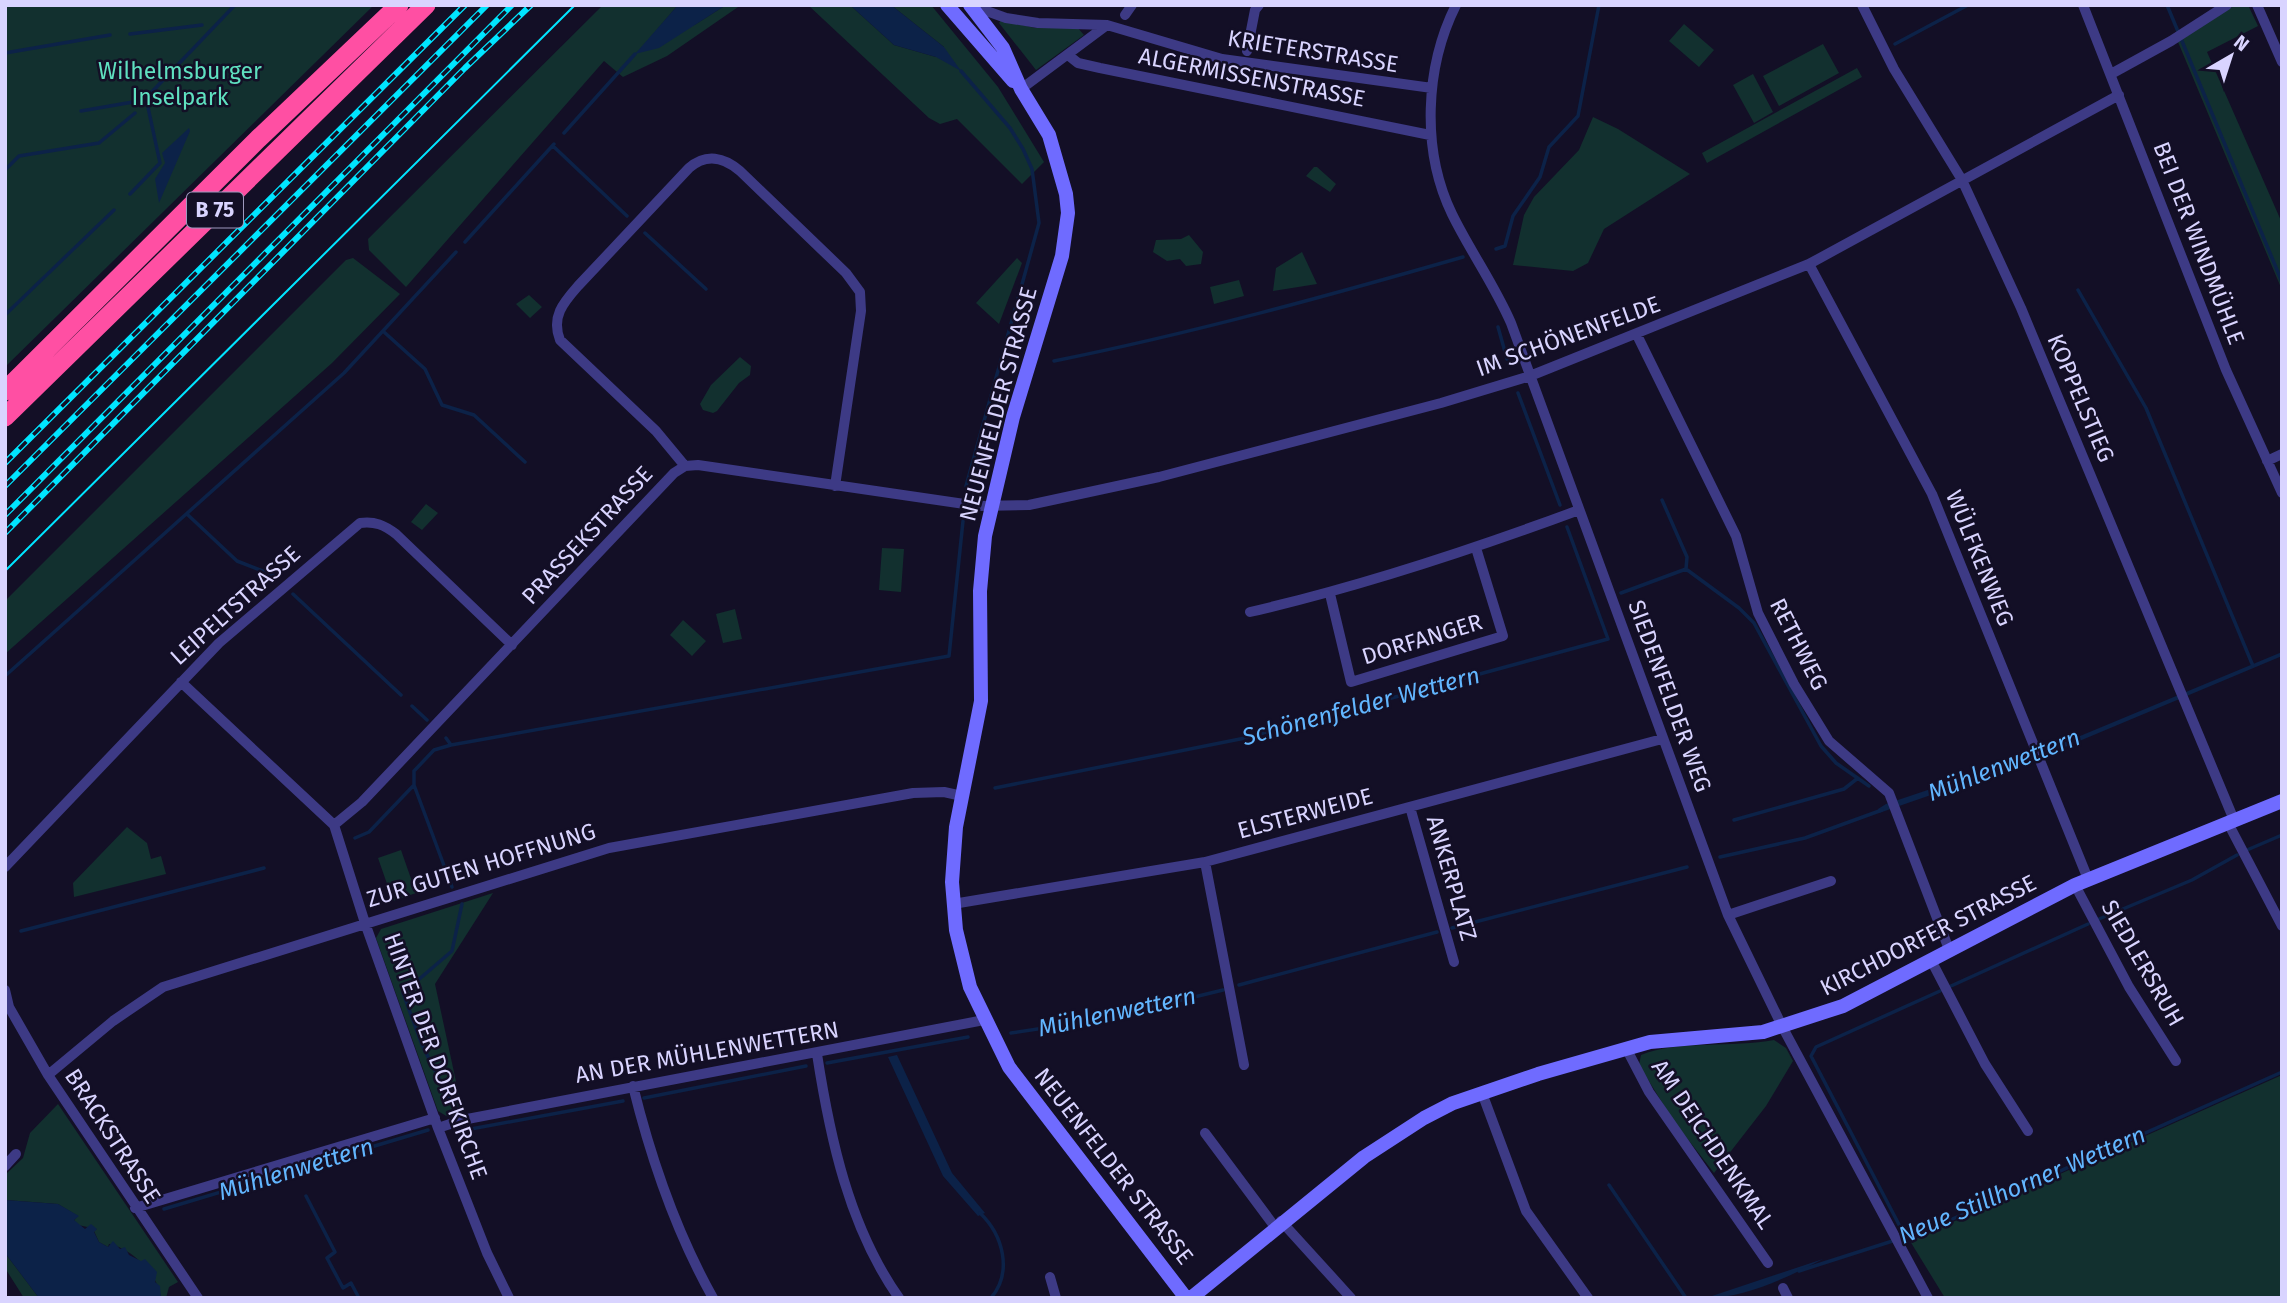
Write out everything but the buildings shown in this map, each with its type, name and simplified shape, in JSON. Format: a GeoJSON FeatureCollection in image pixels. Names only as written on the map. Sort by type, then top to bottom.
{"type":"FeatureCollection","features":[{"type":"Feature","properties":{"kind":"highway","name":"B 75"},"geometry":{"type":"LineString","coordinates":[[5,391],[258,139],[399,5]]}},
{"type":"Feature","properties":{"kind":"highway","name":"B 75"},"geometry":{"type":"LineString","coordinates":[[5,417],[426,5]]}},
{"type":"Feature","properties":{"kind":"main road","name":"NEUENFELDER STRASSE"},"geometry":{"type":"LineString","coordinates":[[947,5],[1021,89]]}},
{"type":"Feature","properties":{"kind":"main road","name":"NEUENFELDER STRASSE"},"geometry":{"type":"LineString","coordinates":[[970,5],[1003,48],[1021,89],[1056,153],[1066,194],[1067,223],[1062,256],[1013,417],[992,507],[982,565],[981,701],[953,856],[953,904],[964,967],[984,1020],[1019,1081],[1189,1298]]}},
{"type":"Feature","properties":{"kind":"main road","name":"KIRCHDORFER STRASSE"},"geometry":{"type":"LineString","coordinates":[[1189,1298],[1278,1224],[1391,1138],[1453,1103],[1626,1048],[1668,1039],[1783,1028],[1850,1003],[2082,882],[2282,801]]}},
{"type":"Feature","properties":{"kind":"street","name":"KRIETERSTRASSE"},"geometry":{"type":"LineString","coordinates":[[970,5],[1006,18],[1038,23],[1088,22],[1107,25],[1222,60],[1432,88]]}},
{"type":"Feature","properties":{"kind":"street"},"geometry":{"type":"LineString","coordinates":[[1125,15],[1132,5]]}},
{"type":"Feature","properties":{"kind":"street"},"geometry":{"type":"LineString","coordinates":[[1247,51],[1255,10],[1259,5]]}},
{"type":"Feature","properties":{"kind":"street"},"geometry":{"type":"LineString","coordinates":[[1432,88],[1441,43],[1456,5]]}},
{"type":"Feature","properties":{"kind":"street","name":"KOPPELSTIEG"},"geometry":{"type":"LineString","coordinates":[[1862,5],[1894,69],[1962,180],[2021,307],[2182,695],[2231,822],[2282,926]]}},
{"type":"Feature","properties":{"kind":"street","name":"BEI DER WINDMÜHLE"},"geometry":{"type":"LineString","coordinates":[[2083,5],[2226,370],[2282,493]]}},
{"type":"Feature","properties":{"kind":"street"},"geometry":{"type":"LineString","coordinates":[[2111,74],[2171,41],[2227,5]]}},
{"type":"Feature","properties":{"kind":"street"},"geometry":{"type":"LineString","coordinates":[[2257,5],[2282,62]]}},
{"type":"Feature","properties":{"kind":"street"},"geometry":{"type":"LineString","coordinates":[[1021,89],[1107,25]]}},
{"type":"Feature","properties":{"kind":"street","name":"ALGERMISSENSTRASSE"},"geometry":{"type":"LineString","coordinates":[[1068,55],[1078,63],[1100,68],[1430,135]]}},
{"type":"Feature","properties":{"kind":"street","name":"SIEDENFELDER WEG"},"geometry":{"type":"LineString","coordinates":[[1432,88],[1430,135],[1451,212],[1499,296],[1728,915],[1783,1028],[1928,1298]]}},
{"type":"Feature","properties":{"kind":"street","name":"IM SCHÖNENFELDE"},"geometry":{"type":"LineString","coordinates":[[992,507],[1029,505],[1159,477],[1402,414],[1530,376],[1809,264],[2119,95]]}},
{"type":"Feature","properties":{"kind":"street"},"geometry":{"type":"LineString","coordinates":[[685,466],[656,431],[560,340],[555,328],[560,306],[688,168],[706,158],[730,162],[855,282],[860,292],[861,311],[835,486]]}},
{"type":"Feature","properties":{"kind":"street","name":"WÜLFKENWEG"},"geometry":{"type":"LineString","coordinates":[[1809,264],[1931,494],[2038,755],[2082,882]]}},
{"type":"Feature","properties":{"kind":"street","name":"RETHWEG"},"geometry":{"type":"LineString","coordinates":[[1637,335],[1736,536],[1758,613],[1794,684],[1829,741],[1882,785],[1894,804],[1950,952]]}},
{"type":"Feature","properties":{"kind":"street"},"geometry":{"type":"LineString","coordinates":[[2267,461],[2282,454]]}},
{"type":"Feature","properties":{"kind":"street","name":"PRASSEKSTRASSE"},"geometry":{"type":"LineString","coordinates":[[334,825],[362,802],[674,473],[685,466],[698,465],[992,507]]}},
{"type":"Feature","properties":{"kind":"street"},"geometry":{"type":"LineString","coordinates":[[1250,612],[1330,594],[1476,548],[1579,510]]}},
{"type":"Feature","properties":{"kind":"street","name":"LEIPELTSTRASSE"},"geometry":{"type":"LineString","coordinates":[[5,867],[239,625],[360,523],[384,525],[396,534],[512,645]]}},
{"type":"Feature","properties":{"kind":"street","name":"DORFANGER"},"geometry":{"type":"LineString","coordinates":[[1330,594],[1350,682],[1503,636],[1476,548]]}},
{"type":"Feature","properties":{"kind":"street","name":"HINTER DER DORFKIRCHE"},"geometry":{"type":"LineString","coordinates":[[181,682],[334,825],[365,923],[436,1123],[487,1253],[509,1298]]}},
{"type":"Feature","properties":{"kind":"street","name":"ELSTERWEIDE"},"geometry":{"type":"LineString","coordinates":[[953,904],[1205,862],[1662,739]]}},
{"type":"Feature","properties":{"kind":"street","name":"ZUR GUTEN HOFFNUNG"},"geometry":{"type":"LineString","coordinates":[[48,1075],[113,1021],[163,987],[609,848],[913,793],[944,792],[962,796]]}},
{"type":"Feature","properties":{"kind":"street","name":"ANKERPLATZ"},"geometry":{"type":"LineString","coordinates":[[1410,807],[1454,962]]}},
{"type":"Feature","properties":{"kind":"street"},"geometry":{"type":"LineString","coordinates":[[1205,862],[1244,1065]]}},
{"type":"Feature","properties":{"kind":"street"},"geometry":{"type":"LineString","coordinates":[[1728,915],[1831,881]]}},
{"type":"Feature","properties":{"kind":"street","name":"SIEDLERSRUH"},"geometry":{"type":"LineString","coordinates":[[2082,882],[2129,987],[2176,1061]]}},
{"type":"Feature","properties":{"kind":"street"},"geometry":{"type":"LineString","coordinates":[[1932,962],[1985,1064],[2028,1131]]}},
{"type":"Feature","properties":{"kind":"street","name":"BRACKSTRASSE"},"geometry":{"type":"LineString","coordinates":[[5,990],[9,1007],[48,1075],[198,1298]]}},
{"type":"Feature","properties":{"kind":"street","name":"AN DER MÜHLENWETTERN"},"geometry":{"type":"LineString","coordinates":[[135,1208],[436,1123],[817,1054],[984,1020]]}},
{"type":"Feature","properties":{"kind":"street","name":"AM DEICHDENKMAL"},"geometry":{"type":"LineString","coordinates":[[1626,1048],[1649,1093],[1768,1263]]}},
{"type":"Feature","properties":{"kind":"street"},"geometry":{"type":"LineString","coordinates":[[817,1054],[829,1128],[849,1196],[871,1250],[899,1298]]}},
{"type":"Feature","properties":{"kind":"street"},"geometry":{"type":"LineString","coordinates":[[633,1086],[648,1147],[673,1214],[713,1298]]}},
{"type":"Feature","properties":{"kind":"street"},"geometry":{"type":"LineString","coordinates":[[1482,1093],[1526,1211],[1588,1298]]}},
{"type":"Feature","properties":{"kind":"street"},"geometry":{"type":"LineString","coordinates":[[1205,1133],[1278,1224],[1351,1298]]}},
{"type":"Feature","properties":{"kind":"street"},"geometry":{"type":"LineString","coordinates":[[5,1166],[16,1154]]}},
{"type":"Feature","properties":{"kind":"street"},"geometry":{"type":"LineString","coordinates":[[1050,1277],[1056,1298]]}},
{"type":"Feature","properties":{"kind":"green space","name":"Wilhelmsburger Inselpark"},"geometry":{"type":"Polygon","coordinates":[[[5,5],[374,5],[5,367],[5,5]]]}},
{"type":"Feature","properties":{"kind":"green space"},"geometry":{"type":"Polygon","coordinates":[[[603,5],[678,5],[637,53],[696,24],[726,5],[741,5],[667,56],[623,77],[604,61],[406,287],[369,250],[368,239],[603,5]]]}},
{"type":"Feature","properties":{"kind":"green space"},"geometry":{"type":"Polygon","coordinates":[[[808,5],[850,5],[894,45],[936,57],[944,47],[891,5],[931,5],[998,87],[1044,162],[1022,184],[957,119],[940,124],[929,118],[808,5]]]}},
{"type":"Feature","properties":{"kind":"green space"},"geometry":{"type":"Polygon","coordinates":[[[2235,5],[2248,5],[2258,26],[2207,52],[2282,223],[2282,290],[2178,42],[2235,5]]]}},
{"type":"Feature","properties":{"kind":"green space"},"geometry":{"type":"Polygon","coordinates":[[[1001,20],[1035,28],[1077,27],[1084,35],[1036,70],[999,23],[1001,20]]]}},
{"type":"Feature","properties":{"kind":"green space"},"geometry":{"type":"Polygon","coordinates":[[[1684,24],[1714,50],[1699,67],[1669,41],[1684,24]]]}},
{"type":"Feature","properties":{"kind":"green space"},"geometry":{"type":"Polygon","coordinates":[[[1823,44],[1839,73],[1779,106],[1763,76],[1823,44]]]}},
{"type":"Feature","properties":{"kind":"green space"},"geometry":{"type":"Polygon","coordinates":[[[1857,68],[1862,77],[1707,163],[1702,153],[1857,68]]]}},
{"type":"Feature","properties":{"kind":"green space"},"geometry":{"type":"Polygon","coordinates":[[[1753,74],[1773,112],[1754,123],[1733,85],[1753,74]]]}},
{"type":"Feature","properties":{"kind":"green space"},"geometry":{"type":"Polygon","coordinates":[[[1593,117],[1618,129],[1690,174],[1604,229],[1588,263],[1573,271],[1513,265],[1524,215],[1534,197],[1579,150],[1593,117]]]}},
{"type":"Feature","properties":{"kind":"green space"},"geometry":{"type":"Polygon","coordinates":[[[1314,167],[1336,184],[1330,192],[1306,176],[1314,167]]]}},
{"type":"Feature","properties":{"kind":"green space"},"geometry":{"type":"Polygon","coordinates":[[[1189,235],[1203,252],[1201,264],[1186,266],[1180,259],[1167,261],[1153,252],[1156,240],[1181,239],[1189,235]]]}},
{"type":"Feature","properties":{"kind":"green space"},"geometry":{"type":"Polygon","coordinates":[[[1302,252],[1317,284],[1273,291],[1276,268],[1302,252]]]}},
{"type":"Feature","properties":{"kind":"green space"},"geometry":{"type":"Polygon","coordinates":[[[353,258],[400,294],[332,363],[5,654],[5,601],[346,260],[353,258]]]}},
{"type":"Feature","properties":{"kind":"green space"},"geometry":{"type":"Polygon","coordinates":[[[1017,258],[1022,263],[999,324],[976,303],[1017,258]]]}},
{"type":"Feature","properties":{"kind":"green space"},"geometry":{"type":"Polygon","coordinates":[[[1239,280],[1244,296],[1214,304],[1210,287],[1239,280]]]}},
{"type":"Feature","properties":{"kind":"green space"},"geometry":{"type":"Polygon","coordinates":[[[529,295],[542,307],[530,318],[516,304],[529,295]]]}},
{"type":"Feature","properties":{"kind":"green space"},"geometry":{"type":"Polygon","coordinates":[[[740,357],[751,366],[750,375],[739,383],[717,411],[713,413],[703,410],[700,404],[711,385],[740,357]]]}},
{"type":"Feature","properties":{"kind":"green space"},"geometry":{"type":"Polygon","coordinates":[[[426,504],[438,513],[422,530],[411,522],[426,504]]]}},
{"type":"Feature","properties":{"kind":"green space"},"geometry":{"type":"Polygon","coordinates":[[[882,548],[904,549],[901,592],[879,590],[882,548]]]}},
{"type":"Feature","properties":{"kind":"green space"},"geometry":{"type":"Polygon","coordinates":[[[735,609],[742,639],[723,643],[716,614],[735,609]]]}},
{"type":"Feature","properties":{"kind":"green space"},"geometry":{"type":"Polygon","coordinates":[[[683,620],[706,641],[692,656],[670,635],[683,620]]]}},
{"type":"Feature","properties":{"kind":"green space"},"geometry":{"type":"Polygon","coordinates":[[[127,827],[147,843],[151,859],[161,856],[166,874],[74,897],[73,883],[127,827]]]}},
{"type":"Feature","properties":{"kind":"green space"},"geometry":{"type":"Polygon","coordinates":[[[401,850],[416,893],[393,901],[378,858],[401,850]]]}},
{"type":"Feature","properties":{"kind":"green space"},"geometry":{"type":"Polygon","coordinates":[[[493,893],[435,984],[463,1114],[448,1117],[438,1111],[376,938],[381,929],[493,893]]]}},
{"type":"Feature","properties":{"kind":"green space"},"geometry":{"type":"Polygon","coordinates":[[[1774,1040],[1786,1048],[1793,1061],[1766,1106],[1714,1173],[1673,1120],[1639,1065],[1641,1055],[1671,1047],[1774,1040]]]}},
{"type":"Feature","properties":{"kind":"green space"},"geometry":{"type":"Polygon","coordinates":[[[2282,1075],[2282,1298],[1945,1298],[1910,1241],[2282,1075]]]}},
{"type":"Feature","properties":{"kind":"green space"},"geometry":{"type":"Polygon","coordinates":[[[58,1104],[178,1282],[169,1287],[166,1298],[161,1298],[155,1280],[134,1256],[117,1246],[109,1244],[108,1247],[99,1242],[94,1231],[97,1229],[78,1225],[74,1220],[78,1216],[58,1204],[5,1200],[5,1175],[23,1158],[30,1133],[58,1104]]]}},
{"type":"Feature","properties":{"kind":"green space"},"geometry":{"type":"Polygon","coordinates":[[[5,1253],[39,1298],[24,1298],[5,1268],[5,1253]]]}},
{"type":"Feature","properties":{"kind":"water"},"geometry":{"type":"Polygon","coordinates":[[[678,5],[726,5],[659,48],[635,54],[678,5]]]}},
{"type":"Feature","properties":{"kind":"water"},"geometry":{"type":"Polygon","coordinates":[[[850,5],[891,5],[944,47],[961,71],[936,57],[894,45],[850,5]]]}},
{"type":"Feature","properties":{"kind":"water"},"geometry":{"type":"Polygon","coordinates":[[[189,128],[159,203],[155,179],[165,163],[162,153],[189,128]]]}},
{"type":"Feature","properties":{"kind":"water"},"geometry":{"type":"Polygon","coordinates":[[[2282,652],[2282,656],[2046,755],[1879,813],[1878,809],[1886,804],[2044,751],[2282,652]]]}},
{"type":"Feature","properties":{"kind":"water"},"geometry":{"type":"Polygon","coordinates":[[[897,1055],[952,1173],[985,1213],[978,1216],[943,1176],[888,1057],[897,1055]]]}},
{"type":"Feature","properties":{"kind":"water"},"geometry":{"type":"Polygon","coordinates":[[[5,1200],[58,1204],[79,1216],[74,1220],[85,1229],[91,1224],[97,1229],[94,1232],[99,1242],[108,1247],[113,1241],[120,1249],[125,1247],[129,1255],[141,1261],[145,1259],[157,1272],[155,1282],[160,1286],[161,1298],[39,1298],[5,1253],[5,1200]]]}},
{"type":"Feature","properties":{"kind":"water"},"geometry":{"type":"Polygon","coordinates":[[[1823,1259],[1751,1290],[1706,1298],[1823,1259]]]}},
{"type":"Feature","properties":{"kind":"waterway"},"geometry":{"type":"LineString","coordinates":[[130,194],[160,163],[146,98],[235,5]]}},
{"type":"Feature","properties":{"kind":"waterway","name":"Schönenfelder Wettern"},"geometry":{"type":"LineString","coordinates":[[1496,249],[1505,246],[1513,216],[1540,177],[1549,147],[1578,116],[1599,5]]}},
{"type":"Feature","properties":{"kind":"waterway"},"geometry":{"type":"LineString","coordinates":[[1895,44],[1968,5]]}},
{"type":"Feature","properties":{"kind":"waterway"},"geometry":{"type":"LineString","coordinates":[[2167,5],[2282,282]]}},
{"type":"Feature","properties":{"kind":"waterway"},"geometry":{"type":"LineString","coordinates":[[130,34],[202,25]]}},
{"type":"Feature","properties":{"kind":"waterway"},"geometry":{"type":"LineString","coordinates":[[5,53],[110,35]]}},
{"type":"Feature","properties":{"kind":"waterway"},"geometry":{"type":"LineString","coordinates":[[564,133],[635,54]]}},
{"type":"Feature","properties":{"kind":"waterway"},"geometry":{"type":"LineString","coordinates":[[961,71],[1010,128],[1023,149],[1032,169],[1039,223],[966,486]]}},
{"type":"Feature","properties":{"kind":"waterway"},"geometry":{"type":"LineString","coordinates":[[81,111],[133,102]]}},
{"type":"Feature","properties":{"kind":"waterway"},"geometry":{"type":"LineString","coordinates":[[5,170],[19,156],[99,143],[135,113]]}},
{"type":"Feature","properties":{"kind":"waterway"},"geometry":{"type":"LineString","coordinates":[[465,242],[554,144]]}},
{"type":"Feature","properties":{"kind":"waterway"},"geometry":{"type":"LineString","coordinates":[[553,146],[627,216]]}},
{"type":"Feature","properties":{"kind":"waterway"},"geometry":{"type":"LineString","coordinates":[[5,315],[114,210]]}},
{"type":"Feature","properties":{"kind":"waterway"},"geometry":{"type":"LineString","coordinates":[[645,233],[706,289]]}},
{"type":"Feature","properties":{"kind":"waterway"},"geometry":{"type":"LineString","coordinates":[[5,676],[344,373],[456,252]]}},
{"type":"Feature","properties":{"kind":"waterway"},"geometry":{"type":"LineString","coordinates":[[1054,361],[1260,313],[1463,257]]}},
{"type":"Feature","properties":{"kind":"waterway"},"geometry":{"type":"LineString","coordinates":[[2078,290],[2146,408],[2253,666]]}},
{"type":"Feature","properties":{"kind":"waterway","name":"Schönenfelder Wettern"},"geometry":{"type":"LineString","coordinates":[[1498,327],[1507,359]]}},
{"type":"Feature","properties":{"kind":"waterway"},"geometry":{"type":"LineString","coordinates":[[384,332],[425,369],[442,405],[474,415],[525,462]]}},
{"type":"Feature","properties":{"kind":"waterway","name":"Schönenfelder Wettern"},"geometry":{"type":"LineString","coordinates":[[1518,393],[1560,505]]}},
{"type":"Feature","properties":{"kind":"waterway","name":"Schönenfelder Wettern"},"geometry":{"type":"LineString","coordinates":[[1662,500],[1687,557],[1686,569],[1739,608],[1754,623],[1821,746],[1836,763],[1869,786]]}},
{"type":"Feature","properties":{"kind":"waterway"},"geometry":{"type":"LineString","coordinates":[[188,515],[237,561],[273,575]]}},
{"type":"Feature","properties":{"kind":"waterway"},"geometry":{"type":"LineString","coordinates":[[355,838],[369,832],[414,785],[414,771],[434,750],[949,656],[963,521]]}},
{"type":"Feature","properties":{"kind":"waterway","name":"Schönenfelder Wettern"},"geometry":{"type":"LineString","coordinates":[[995,788],[1245,738],[1608,639],[1567,527]]}},
{"type":"Feature","properties":{"kind":"waterway"},"geometry":{"type":"LineString","coordinates":[[1621,593],[1686,569]]}},
{"type":"Feature","properties":{"kind":"waterway"},"geometry":{"type":"LineString","coordinates":[[293,594],[401,695]]}},
{"type":"Feature","properties":{"kind":"waterway"},"geometry":{"type":"LineString","coordinates":[[412,706],[427,720]]}},
{"type":"Feature","properties":{"kind":"waterway"},"geometry":{"type":"LineString","coordinates":[[446,738],[451,745]]}},
{"type":"Feature","properties":{"kind":"waterway"},"geometry":{"type":"LineString","coordinates":[[1734,820],[1844,789],[1858,778]]}},
{"type":"Feature","properties":{"kind":"waterway"},"geometry":{"type":"LineString","coordinates":[[414,785],[452,887]]}},
{"type":"Feature","properties":{"kind":"waterway","name":"Mühlenwettern"},"geometry":{"type":"LineString","coordinates":[[1720,857],[1805,838],[1882,810]]}},
{"type":"Feature","properties":{"kind":"waterway"},"geometry":{"type":"LineString","coordinates":[[2247,850],[2282,835]]}},
{"type":"Feature","properties":{"kind":"waterway"},"geometry":{"type":"LineString","coordinates":[[2099,919],[2192,880],[2237,855]]}},
{"type":"Feature","properties":{"kind":"waterway","name":"Mühlenwettern"},"geometry":{"type":"LineString","coordinates":[[1452,928],[1687,867]]}},
{"type":"Feature","properties":{"kind":"waterway"},"geometry":{"type":"LineString","coordinates":[[21,931],[264,868]]}},
{"type":"Feature","properties":{"kind":"waterway"},"geometry":{"type":"LineString","coordinates":[[455,1110],[422,1045],[403,993],[452,951],[462,904]]}},
{"type":"Feature","properties":{"kind":"waterway"},"geometry":{"type":"LineString","coordinates":[[1951,986],[2088,924]]}},
{"type":"Feature","properties":{"kind":"waterway","name":"Mühlenwettern"},"geometry":{"type":"LineString","coordinates":[[1239,985],[1437,932]]}},
{"type":"Feature","properties":{"kind":"waterway","name":"Mühlenwettern"},"geometry":{"type":"LineString","coordinates":[[1011,1033],[1104,1019],[1223,990]]}},
{"type":"Feature","properties":{"kind":"waterway"},"geometry":{"type":"LineString","coordinates":[[1906,1238],[1811,1056],[1816,1047],[1940,991]]}},
{"type":"Feature","properties":{"kind":"waterway","name":"Mühlenwettern"},"geometry":{"type":"LineString","coordinates":[[827,1063],[968,1037]]}},
{"type":"Feature","properties":{"kind":"waterway","name":"Mühlenwettern"},"geometry":{"type":"LineString","coordinates":[[644,1098],[806,1066]]}},
{"type":"Feature","properties":{"kind":"waterway","name":"Neue Stillhorner Wettern"},"geometry":{"type":"LineString","coordinates":[[1799,1271],[1930,1229],[2282,1072]]}},
{"type":"Feature","properties":{"kind":"waterway","name":"Mühlenwettern"},"geometry":{"type":"LineString","coordinates":[[460,1131],[623,1101]]}},
{"type":"Feature","properties":{"kind":"waterway","name":"Mühlenwettern"},"geometry":{"type":"LineString","coordinates":[[164,1209],[428,1130]]}},
{"type":"Feature","properties":{"kind":"waterway"},"geometry":{"type":"LineString","coordinates":[[1609,1185],[1686,1298]]}},
{"type":"Feature","properties":{"kind":"waterway"},"geometry":{"type":"LineString","coordinates":[[306,1196],[335,1252],[327,1258],[343,1288],[351,1283],[359,1298]]}},
{"type":"Feature","properties":{"kind":"waterway"},"geometry":{"type":"LineString","coordinates":[[980,1213],[995,1232],[1002,1254],[1002,1277],[991,1298]]}},
{"type":"Feature","properties":{"kind":"tram line"},"geometry":{"type":"LineString","coordinates":[[5,571],[575,5]]}},
{"type":"Feature","properties":{"kind":"railway"},"geometry":{"type":"LineString","coordinates":[[5,463],[465,5]]}},
{"type":"Feature","properties":{"kind":"railway"},"geometry":{"type":"LineString","coordinates":[[5,486],[487,5]]}},
{"type":"Feature","properties":{"kind":"railway"},"geometry":{"type":"LineString","coordinates":[[5,515],[512,5]]}},
{"type":"Feature","properties":{"kind":"railway"},"geometry":{"type":"LineString","coordinates":[[5,533],[465,68],[531,5]]}}]}
